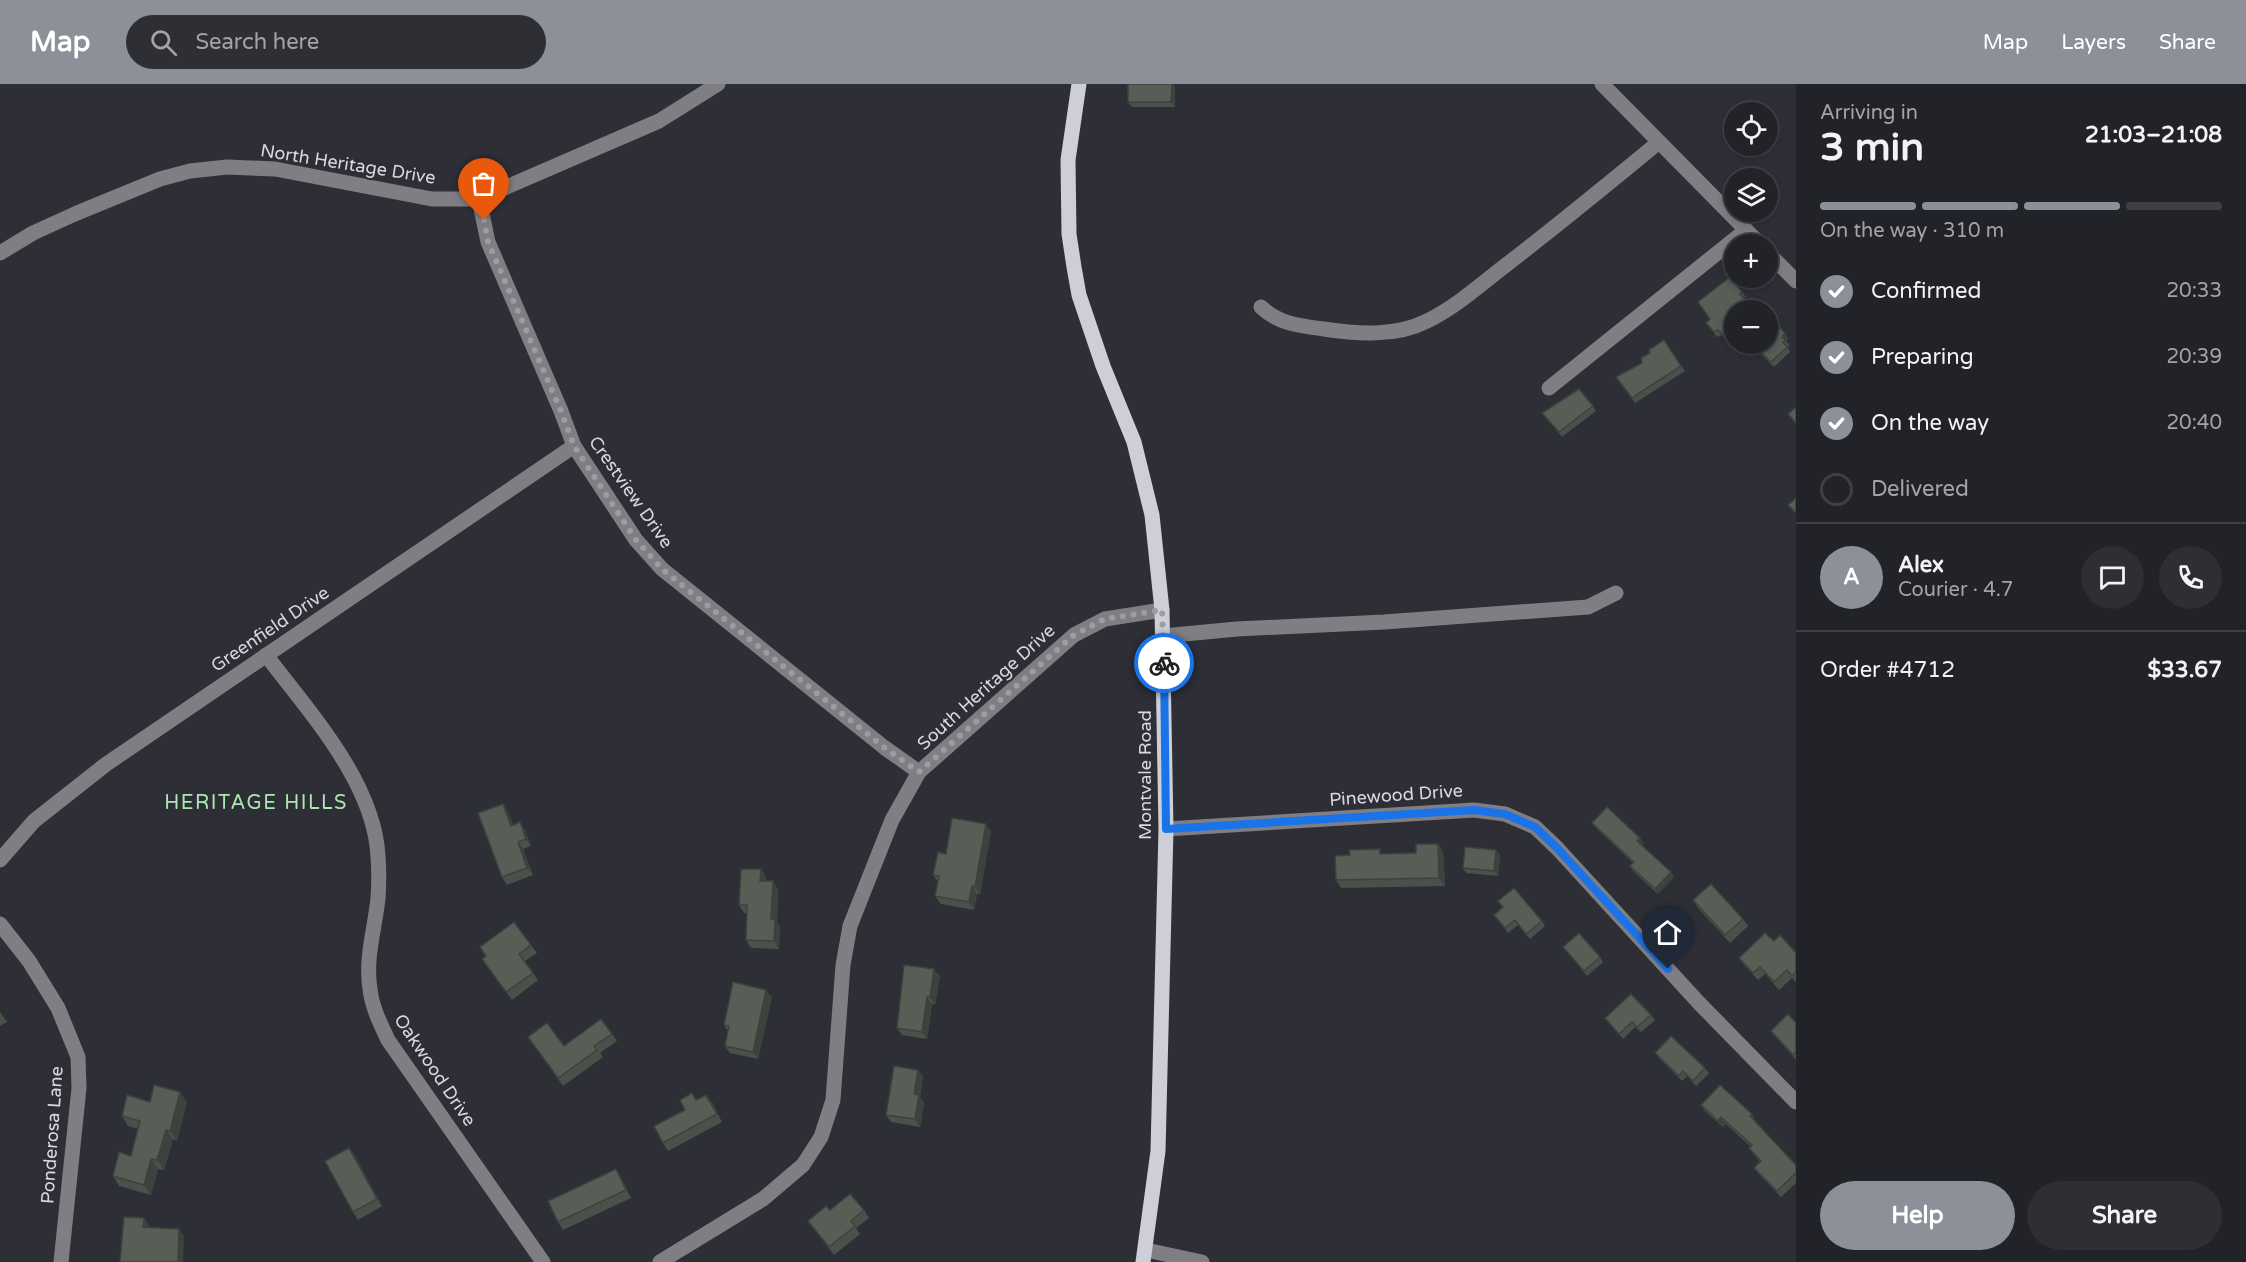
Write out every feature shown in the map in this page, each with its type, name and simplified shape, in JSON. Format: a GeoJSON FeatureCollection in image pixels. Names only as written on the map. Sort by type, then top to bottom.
{"type":"FeatureCollection","features":[{"type":"Feature","properties":{"kind":"main road","name":"Montvale Road"},"geometry":{"type":"LineString","coordinates":[[1079,84],[1068,160],[1069,234],[1074,267],[1079,295],[1103,366],[1134,442],[1152,515],[1162,610],[1166,829],[1158,1151],[1144,1256]]}},
{"type":"Feature","properties":{"kind":"street","name":"North Heritage Drive"},"geometry":{"type":"LineString","coordinates":[[0,254],[33,233],[77,213],[160,179],[190,171],[227,167],[275,169],[432,200],[479,199],[659,121],[718,84]]}},
{"type":"Feature","properties":{"kind":"street"},"geometry":{"type":"LineString","coordinates":[[1602,84],[1749,234]]}},
{"type":"Feature","properties":{"kind":"street"},"geometry":{"type":"LineString","coordinates":[[1261,307],[1272,318],[1294,326],[1350,333],[1391,332],[1426,322],[1453,305],[1533,244],[1659,142]]}},
{"type":"Feature","properties":{"kind":"street","name":"Crestview Drive"},"geometry":{"type":"LineString","coordinates":[[479,199],[488,242],[574,446],[636,540],[662,569],[885,748],[919,772]]}},
{"type":"Feature","properties":{"kind":"street"},"geometry":{"type":"LineString","coordinates":[[1549,388],[1746,231]]}},
{"type":"Feature","properties":{"kind":"street"},"geometry":{"type":"LineString","coordinates":[[1778,263],[1796,281]]}},
{"type":"Feature","properties":{"kind":"street","name":"Greenfield Drive"},"geometry":{"type":"LineString","coordinates":[[0,860],[34,821],[105,765],[574,446]]}},
{"type":"Feature","properties":{"kind":"street"},"geometry":{"type":"LineString","coordinates":[[1163,636],[1237,629],[1395,622],[1588,607],[1616,593]]}},
{"type":"Feature","properties":{"kind":"street","name":"South Heritage Drive"},"geometry":{"type":"LineString","coordinates":[[660,1262],[763,1199],[803,1165],[821,1137],[833,1100],[843,965],[850,926],[892,820],[919,772],[1074,635],[1105,619],[1162,610]]}},
{"type":"Feature","properties":{"kind":"street","name":"Oakwood Drive"},"geometry":{"type":"LineString","coordinates":[[266,655],[332,743],[358,787],[374,825],[378,855],[378,898],[368,968],[376,1014],[388,1040],[543,1262]]}},
{"type":"Feature","properties":{"kind":"street","name":"Pinewood Drive"},"geometry":{"type":"LineString","coordinates":[[1166,829],[1474,810],[1505,814],[1535,827],[1699,1003],[1796,1102]]}},
{"type":"Feature","properties":{"kind":"street","name":"Ponderosa Lane"},"geometry":{"type":"LineString","coordinates":[[0,924],[28,961],[58,1008],[78,1057],[79,1088],[61,1262]]}},
{"type":"Feature","properties":{"kind":"street"},"geometry":{"type":"LineString","coordinates":[[1144,1256],[1202,1262]]}},
{"type":"Feature","properties":{"kind":"building"},"geometry":{"type":"Polygon","coordinates":[[[1128,84],[1172,84],[1171,102],[1128,102],[1128,84]]]}},
{"type":"Feature","properties":{"kind":"building"},"geometry":{"type":"Polygon","coordinates":[[[1724,282],[1724,288],[1739,288],[1745,300],[1724,300],[1723,335],[1718,330],[1714,332],[1706,323],[1710,319],[1698,302],[1724,282]]]}},
{"type":"Feature","properties":{"kind":"building"},"geometry":{"type":"Polygon","coordinates":[[[1778,325],[1785,333],[1782,337],[1787,347],[1771,362],[1763,354],[1778,354],[1778,325]]]}},
{"type":"Feature","properties":{"kind":"building"},"geometry":{"type":"Polygon","coordinates":[[[1664,340],[1681,366],[1632,398],[1616,377],[1642,363],[1641,358],[1664,340]]]}},
{"type":"Feature","properties":{"kind":"building"},"geometry":{"type":"Polygon","coordinates":[[[1579,389],[1593,406],[1559,432],[1542,413],[1579,389]]]}},
{"type":"Feature","properties":{"kind":"building"},"geometry":{"type":"Polygon","coordinates":[[[1796,407],[1796,423],[1788,414],[1796,407]]]}},
{"type":"Feature","properties":{"kind":"building"},"geometry":{"type":"Polygon","coordinates":[[[1796,498],[1796,513],[1788,505],[1796,498]]]}},
{"type":"Feature","properties":{"kind":"building"},"geometry":{"type":"Polygon","coordinates":[[[503,804],[511,826],[520,822],[526,839],[518,842],[527,868],[502,877],[478,813],[503,804]]]}},
{"type":"Feature","properties":{"kind":"building"},"geometry":{"type":"Polygon","coordinates":[[[1607,807],[1640,838],[1637,841],[1671,872],[1655,889],[1630,866],[1634,862],[1592,823],[1607,807]]]}},
{"type":"Feature","properties":{"kind":"building"},"geometry":{"type":"Polygon","coordinates":[[[952,818],[986,824],[975,887],[972,886],[969,902],[935,896],[939,876],[933,875],[938,852],[946,854],[952,818]]]}},
{"type":"Feature","properties":{"kind":"building"},"geometry":{"type":"Polygon","coordinates":[[[1416,844],[1438,844],[1439,878],[1336,880],[1335,856],[1350,855],[1349,850],[1380,849],[1380,854],[1416,853],[1416,844]]]}},
{"type":"Feature","properties":{"kind":"building"},"geometry":{"type":"Polygon","coordinates":[[[1465,847],[1496,850],[1494,871],[1463,868],[1465,847]]]}},
{"type":"Feature","properties":{"kind":"building"},"geometry":{"type":"Polygon","coordinates":[[[741,869],[761,869],[760,881],[773,881],[771,919],[775,919],[774,941],[746,940],[747,905],[739,905],[741,869]]]}},
{"type":"Feature","properties":{"kind":"building"},"geometry":{"type":"Polygon","coordinates":[[[1711,884],[1743,919],[1725,935],[1693,900],[1711,884]]]}},
{"type":"Feature","properties":{"kind":"building"},"geometry":{"type":"Polygon","coordinates":[[[1514,888],[1542,921],[1526,934],[1515,920],[1505,928],[1494,915],[1503,907],[1498,901],[1514,888]]]}},
{"type":"Feature","properties":{"kind":"building"},"geometry":{"type":"Polygon","coordinates":[[[514,922],[531,945],[519,954],[533,973],[506,992],[482,959],[486,956],[480,947],[514,922]]]}},
{"type":"Feature","properties":{"kind":"building"},"geometry":{"type":"Polygon","coordinates":[[[1579,933],[1600,957],[1584,971],[1563,947],[1579,933]]]}},
{"type":"Feature","properties":{"kind":"building"},"geometry":{"type":"Polygon","coordinates":[[[1765,933],[1774,941],[1780,935],[1796,953],[1796,972],[1792,976],[1787,970],[1774,982],[1760,967],[1753,973],[1739,958],[1765,933]]]}},
{"type":"Feature","properties":{"kind":"building"},"geometry":{"type":"Polygon","coordinates":[[[904,965],[934,969],[922,1032],[897,1028],[904,965]]]}},
{"type":"Feature","properties":{"kind":"building"},"geometry":{"type":"Polygon","coordinates":[[[733,982],[766,990],[753,1052],[725,1046],[729,1026],[724,1025],[733,982]]]}},
{"type":"Feature","properties":{"kind":"building"},"geometry":{"type":"Polygon","coordinates":[[[1631,994],[1651,1015],[1637,1027],[1632,1022],[1619,1034],[1605,1018],[1631,994]]]}},
{"type":"Feature","properties":{"kind":"building"},"geometry":{"type":"Polygon","coordinates":[[[1788,1014],[1796,1023],[1796,1052],[1793,1055],[1771,1031],[1788,1014]]]}},
{"type":"Feature","properties":{"kind":"building"},"geometry":{"type":"Polygon","coordinates":[[[601,1019],[612,1034],[594,1046],[597,1050],[558,1078],[528,1037],[547,1023],[564,1046],[601,1019]]]}},
{"type":"Feature","properties":{"kind":"building"},"geometry":{"type":"Polygon","coordinates":[[[1671,1036],[1705,1068],[1693,1081],[1683,1071],[1679,1076],[1655,1053],[1671,1036]]]}},
{"type":"Feature","properties":{"kind":"building"},"geometry":{"type":"Polygon","coordinates":[[[894,1066],[918,1070],[914,1094],[919,1095],[915,1119],[886,1115],[894,1066]]]}},
{"type":"Feature","properties":{"kind":"building"},"geometry":{"type":"Polygon","coordinates":[[[154,1085],[180,1092],[170,1131],[166,1130],[157,1160],[151,1159],[144,1185],[113,1176],[119,1152],[131,1156],[140,1121],[122,1116],[127,1095],[150,1102],[154,1085]]]}},
{"type":"Feature","properties":{"kind":"building"},"geometry":{"type":"Polygon","coordinates":[[[1720,1085],[1752,1114],[1750,1116],[1796,1165],[1796,1173],[1777,1191],[1754,1168],[1761,1161],[1749,1148],[1752,1145],[1721,1117],[1718,1121],[1701,1105],[1720,1085]]]}},
{"type":"Feature","properties":{"kind":"building"},"geometry":{"type":"Polygon","coordinates":[[[692,1093],[696,1100],[706,1095],[717,1114],[663,1143],[654,1126],[685,1110],[680,1100],[692,1093]]]}},
{"type":"Feature","properties":{"kind":"building"},"geometry":{"type":"Polygon","coordinates":[[[349,1148],[377,1199],[353,1212],[325,1161],[349,1148]]]}},
{"type":"Feature","properties":{"kind":"building"},"geometry":{"type":"Polygon","coordinates":[[[616,1169],[626,1190],[558,1222],[548,1201],[616,1169]]]}},
{"type":"Feature","properties":{"kind":"building"},"geometry":{"type":"Polygon","coordinates":[[[850,1194],[864,1210],[851,1221],[855,1226],[829,1247],[808,1221],[826,1206],[830,1210],[850,1194]]]}},
{"type":"Feature","properties":{"kind":"building"},"geometry":{"type":"Polygon","coordinates":[[[124,1217],[144,1218],[143,1227],[179,1229],[178,1262],[120,1262],[124,1217]]]}},
{"type":"Feature","properties":{"kind":"way so far"},"geometry":{"type":"LineString","coordinates":[[484,220],[488,242],[574,446],[636,540],[662,569],[885,748],[919,772],[1074,635],[1105,619],[1162,610],[1164,663]]}},
{"type":"Feature","properties":{"kind":"district","name":"HERITAGE HILLS"},"geometry":{"type":"Point","coordinates":[256,802]}},
{"type":"Feature","properties":{"kind":"route"},"geometry":{"type":"LineString","coordinates":[[1164,663],[1166,829],[1474,810],[1505,814],[1535,827],[1668,969]]}}]}
